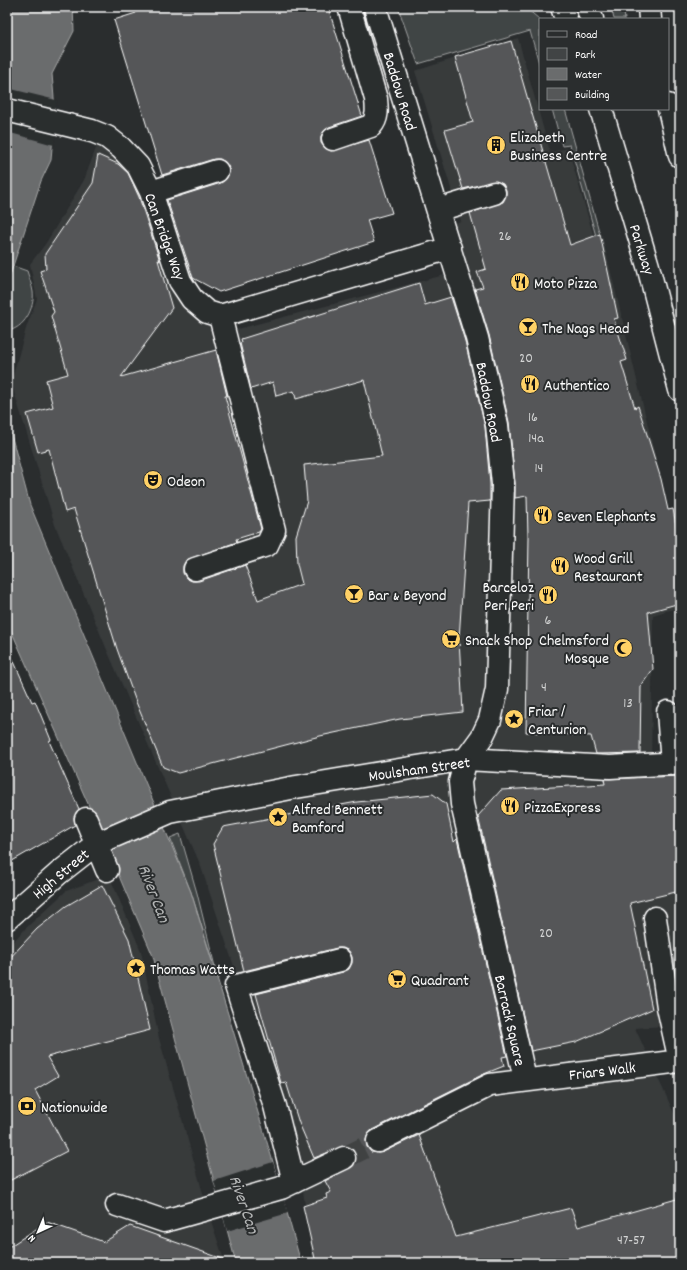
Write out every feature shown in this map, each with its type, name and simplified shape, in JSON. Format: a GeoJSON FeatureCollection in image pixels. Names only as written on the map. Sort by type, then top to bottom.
{"type":"FeatureCollection","features":[{"type":"Feature","properties":{"kind":"street"},"geometry":{"type":"LineString","coordinates":[[333,139],[371,126],[375,121],[378,110],[349,7]]}},
{"type":"Feature","properties":{"kind":"street","name":"Baddow Road"},"geometry":{"type":"LineString","coordinates":[[374,7],[477,338],[497,425],[503,484],[497,689],[490,720],[482,737],[466,759],[460,782],[462,804]]}},
{"type":"Feature","properties":{"kind":"street"},"geometry":{"type":"LineString","coordinates":[[562,7],[566,18]]}},
{"type":"Feature","properties":{"kind":"street"},"geometry":{"type":"LineString","coordinates":[[587,7],[592,18]]}},
{"type":"Feature","properties":{"kind":"street"},"geometry":{"type":"LineString","coordinates":[[649,7],[650,18]]}},
{"type":"Feature","properties":{"kind":"street"},"geometry":{"type":"LineString","coordinates":[[650,18],[653,7]]}},
{"type":"Feature","properties":{"kind":"street","name":"Can Bridge Way"},"geometry":{"type":"LineString","coordinates":[[7,110],[82,129],[107,137],[122,148],[138,166],[151,192],[180,281],[192,299],[207,312],[220,316]]}},
{"type":"Feature","properties":{"kind":"street","name":"Parkway"},"geometry":{"type":"LineString","coordinates":[[600,110],[648,266],[680,390]]}},
{"type":"Feature","properties":{"kind":"street"},"geometry":{"type":"LineString","coordinates":[[669,110],[680,156]]}},
{"type":"Feature","properties":{"kind":"street"},"geometry":{"type":"LineString","coordinates":[[151,192],[217,171]]}},
{"type":"Feature","properties":{"kind":"street"},"geometry":{"type":"LineString","coordinates":[[438,210],[494,193]]}},
{"type":"Feature","properties":{"kind":"street"},"geometry":{"type":"LineString","coordinates":[[195,569],[267,545],[274,530],[220,316],[450,248]]}},
{"type":"Feature","properties":{"kind":"street","name":"Moulsham Street"},"geometry":{"type":"LineString","coordinates":[[170,812],[296,787],[466,759],[610,767],[676,764],[668,712]]}},
{"type":"Feature","properties":{"kind":"street","name":"Barrack Square"},"geometry":{"type":"LineString","coordinates":[[378,1141],[490,1085],[525,1079],[462,804]]}},
{"type":"Feature","properties":{"kind":"street","name":"High Street"},"geometry":{"type":"LineString","coordinates":[[7,919],[98,843],[170,812]]}},
{"type":"Feature","properties":{"kind":"street","name":"High Street"},"geometry":{"type":"LineString","coordinates":[[86,819],[98,843],[107,870]]}},
{"type":"Feature","properties":{"kind":"street"},"geometry":{"type":"LineString","coordinates":[[655,918],[668,1008],[680,1061]]}},
{"type":"Feature","properties":{"kind":"street"},"geometry":{"type":"LineString","coordinates":[[288,1185],[275,1106],[236,986],[340,960]]}},
{"type":"Feature","properties":{"kind":"street","name":"Friars Walk"},"geometry":{"type":"LineString","coordinates":[[525,1079],[680,1061]]}},
{"type":"Feature","properties":{"kind":"street"},"geometry":{"type":"LineString","coordinates":[[117,1205],[164,1221],[288,1185],[344,1158]]}},
{"type":"Feature","properties":{"kind":"shaded area"},"geometry":{"type":"Polygon","coordinates":[[[518,38],[550,152],[568,148],[594,237],[602,235],[680,559],[680,607],[653,615],[651,770],[680,769],[680,1025],[635,1028],[680,1126],[680,1263],[313,1263],[299,1162],[200,864],[107,650],[55,525],[11,382],[27,325],[37,299],[30,264],[46,243],[84,180],[98,143],[130,168],[186,304],[234,330],[452,273],[437,229],[461,221],[415,71],[518,38]]]}},
{"type":"Feature","properties":{"kind":"shaded area"},"geometry":{"type":"Polygon","coordinates":[[[109,875],[141,951],[159,1038],[210,1218],[225,1263],[7,1263],[7,948],[66,891],[109,875]]]}},
{"type":"Feature","properties":{"kind":"green space"},"geometry":{"type":"Polygon","coordinates":[[[398,7],[526,8],[539,19],[539,63],[530,31],[418,64],[398,7]]]}},
{"type":"Feature","properties":{"kind":"green space"},"geometry":{"type":"Polygon","coordinates":[[[611,7],[623,7],[625,18],[614,18],[611,7]]]}},
{"type":"Feature","properties":{"kind":"green space"},"geometry":{"type":"Polygon","coordinates":[[[552,110],[565,110],[600,235],[596,236],[570,145],[562,146],[552,110]]]}},
{"type":"Feature","properties":{"kind":"green space"},"geometry":{"type":"Polygon","coordinates":[[[13,266],[27,271],[33,289],[33,298],[27,317],[19,326],[7,331],[7,284],[13,266]]]}},
{"type":"Feature","properties":{"kind":"green space"},"geometry":{"type":"Polygon","coordinates":[[[180,834],[197,893],[218,979],[191,892],[170,838],[180,834]]]}},
{"type":"Feature","properties":{"kind":"water"},"geometry":{"type":"Polygon","coordinates":[[[7,7],[73,7],[74,31],[52,74],[55,110],[51,160],[41,181],[7,284],[7,7]]]}},
{"type":"Feature","properties":{"kind":"water","name":"River Can"},"geometry":{"type":"Polygon","coordinates":[[[7,419],[30,505],[191,892],[273,1162],[301,1263],[236,1263],[153,956],[93,815],[7,621],[7,419]]]}},
{"type":"Feature","properties":{"kind":"pier"},"geometry":{"type":"Polygon","coordinates":[[[7,88],[56,100],[57,110],[54,145],[7,132],[7,88]]]}},
{"type":"Feature","properties":{"kind":"pier"},"geometry":{"type":"Polygon","coordinates":[[[273,1162],[288,1213],[227,1231],[214,1181],[273,1162]]]}},
{"type":"Feature","properties":{"kind":"building"},"geometry":{"type":"Polygon","coordinates":[[[134,7],[328,7],[362,116],[329,127],[321,136],[321,143],[325,148],[331,151],[369,140],[392,213],[367,220],[374,242],[219,292],[193,278],[167,200],[221,183],[229,174],[229,168],[225,162],[220,159],[214,159],[162,175],[114,20],[136,13],[134,7]]]}},
{"type":"Feature","properties":{"kind":"building"},"geometry":{"type":"Polygon","coordinates":[[[511,41],[570,245],[600,234],[618,318],[614,319],[627,360],[621,362],[635,408],[638,406],[661,479],[668,510],[673,509],[680,547],[680,603],[648,612],[653,669],[641,686],[640,753],[596,754],[591,736],[526,732],[529,536],[528,537],[527,496],[515,498],[509,422],[489,335],[475,289],[483,287],[477,272],[486,269],[470,213],[503,202],[506,196],[506,190],[503,184],[496,181],[463,189],[445,130],[473,122],[455,57],[511,41]]]}},
{"type":"Feature","properties":{"kind":"building"},"geometry":{"type":"Polygon","coordinates":[[[98,155],[118,164],[128,173],[139,197],[160,261],[158,260],[172,308],[121,377],[216,350],[227,396],[225,396],[261,529],[259,532],[236,539],[237,542],[186,560],[183,566],[183,573],[186,578],[192,581],[199,581],[245,565],[258,600],[302,584],[297,564],[296,536],[307,501],[304,465],[382,456],[364,380],[296,399],[294,391],[276,396],[273,382],[251,389],[240,343],[242,342],[241,339],[419,283],[425,305],[451,297],[465,341],[485,427],[490,484],[490,501],[468,503],[459,639],[463,712],[400,719],[320,736],[178,773],[163,767],[136,702],[117,649],[74,509],[65,512],[49,449],[38,452],[27,414],[53,407],[46,380],[68,374],[51,316],[54,312],[40,271],[46,269],[45,254],[93,183],[98,155]]]}},
{"type":"Feature","properties":{"kind":"building"},"geometry":{"type":"Polygon","coordinates":[[[7,646],[32,702],[35,701],[51,740],[49,741],[79,809],[74,817],[75,825],[7,864],[7,646]]]}},
{"type":"Feature","properties":{"kind":"building"},"geometry":{"type":"Polygon","coordinates":[[[680,776],[680,891],[630,903],[652,1009],[576,1042],[531,1051],[478,816],[501,790],[605,784],[604,779],[680,776]]]}},
{"type":"Feature","properties":{"kind":"building"},"geometry":{"type":"Polygon","coordinates":[[[433,794],[446,804],[454,842],[457,839],[507,1056],[502,1057],[504,1066],[484,1074],[372,1130],[368,1134],[366,1140],[367,1147],[371,1152],[383,1152],[419,1135],[456,1237],[571,1208],[578,1227],[680,1198],[680,1263],[316,1263],[303,1206],[327,1198],[326,1194],[331,1192],[325,1181],[354,1165],[356,1159],[355,1153],[351,1148],[345,1146],[314,1158],[299,1123],[286,1082],[281,1083],[256,994],[343,972],[349,969],[352,963],[352,957],[349,951],[343,948],[337,948],[244,971],[213,844],[223,827],[357,802],[433,794]]]}},
{"type":"Feature","properties":{"kind":"building"},"geometry":{"type":"Polygon","coordinates":[[[102,885],[129,939],[150,1030],[47,1057],[58,1076],[35,1090],[67,1151],[7,1182],[7,961],[37,929],[66,906],[102,885]]]}},
{"type":"Feature","properties":{"kind":"building"},"geometry":{"type":"Polygon","coordinates":[[[47,1222],[104,1242],[130,1226],[223,1259],[222,1263],[7,1263],[7,1248],[47,1222]]]}},
{"type":"Feature","properties":{"kind":"tunnel"},"geometry":{"type":"LineString","coordinates":[[344,1158],[378,1141]]}},
{"type":"Feature","properties":{"kind":"place","name":"Elizabeth Business Centre"},"geometry":{"type":"Point","coordinates":[496,145]}},
{"type":"Feature","properties":{"kind":"place","name":"Moto Pizza"},"geometry":{"type":"Point","coordinates":[520,282]}},
{"type":"Feature","properties":{"kind":"place","name":"The Nags Head"},"geometry":{"type":"Point","coordinates":[528,327]}},
{"type":"Feature","properties":{"kind":"place","name":"Authentico"},"geometry":{"type":"Point","coordinates":[530,384]}},
{"type":"Feature","properties":{"kind":"place","name":"Odeon"},"geometry":{"type":"Point","coordinates":[153,480]}},
{"type":"Feature","properties":{"kind":"place","name":"Seven Elephants"},"geometry":{"type":"Point","coordinates":[543,515]}},
{"type":"Feature","properties":{"kind":"place","name":"Wood Grill Restaurant"},"geometry":{"type":"Point","coordinates":[560,566]}},
{"type":"Feature","properties":{"kind":"place","name":"Bar & Beyond"},"geometry":{"type":"Point","coordinates":[354,594]}},
{"type":"Feature","properties":{"kind":"place","name":"Barceloz Peri Peri"},"geometry":{"type":"Point","coordinates":[548,595]}},
{"type":"Feature","properties":{"kind":"place","name":"Snack Shop"},"geometry":{"type":"Point","coordinates":[451,639]}},
{"type":"Feature","properties":{"kind":"place","name":"Chelmsford Mosque"},"geometry":{"type":"Point","coordinates":[623,648]}},
{"type":"Feature","properties":{"kind":"place","name":"Friar / Centurion"},"geometry":{"type":"Point","coordinates":[514,719]}},
{"type":"Feature","properties":{"kind":"place","name":"PizzaExpress"},"geometry":{"type":"Point","coordinates":[510,806]}},
{"type":"Feature","properties":{"kind":"place","name":"Alfred Bennett Bamford"},"geometry":{"type":"Point","coordinates":[278,817]}},
{"type":"Feature","properties":{"kind":"place","name":"Thomas Watts"},"geometry":{"type":"Point","coordinates":[136,968]}},
{"type":"Feature","properties":{"kind":"place","name":"Quadrant"},"geometry":{"type":"Point","coordinates":[397,979]}},
{"type":"Feature","properties":{"kind":"place","name":"Nationwide"},"geometry":{"type":"Point","coordinates":[27,1106]}}]}
